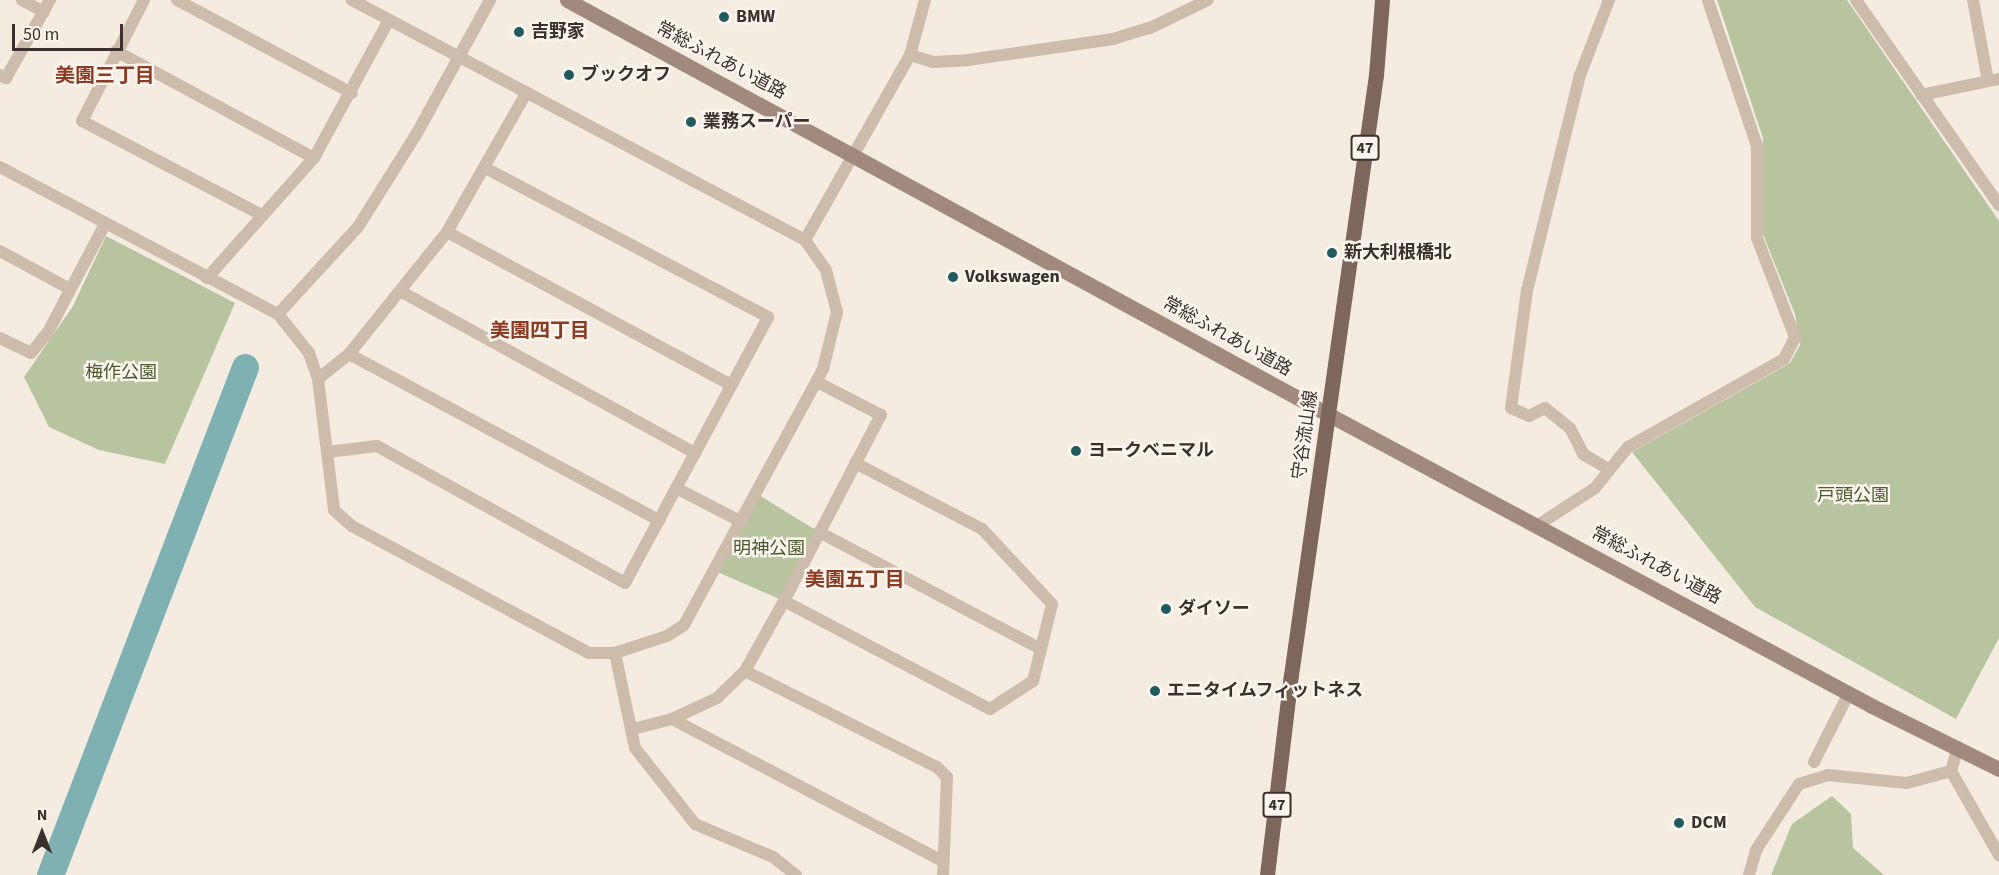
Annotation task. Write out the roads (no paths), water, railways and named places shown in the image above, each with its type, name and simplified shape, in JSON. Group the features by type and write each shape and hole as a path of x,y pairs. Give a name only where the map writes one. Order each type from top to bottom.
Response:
{"main road":[{"name":"守谷流山線","path":"1267,875 1291,675 1330,415 1376,75 1382,0"}],"street":[{"path":"22,0 44,12"},
{"path":"0,75 6,78 51,0"},
{"path":"144,0 81,121 262,214"},
{"path":"177,0 352,93"},
{"path":"0,167 278,314 309,353 318,379 334,510 352,526 589,653 615,653 644,645 684,625 817,381 830,347 837,312 826,270 805,240 352,0"},
{"path":"278,314 358,226 490,0"},
{"name":"常総ふれあい道路","path":"567,0 855,154 1330,415 1849,693 1999,769"},
{"path":"805,240 910,55 925,0"},
{"path":"910,55 933,62 968,60 1113,39 1150,28 1208,0"},
{"path":"1609,0 1580,75 1527,290 1511,408 1529,416 1545,408 1570,428 1583,454 1610,470"},
{"path":"1538,525 1595,488 1628,447 1784,359 1795,337 1757,238 1757,147 1708,0"},
{"path":"1856,0 1921,95 1993,186 1999,204"},
{"path":"1921,95 1993,80 1973,0"},
{"path":"207,278 314,158 352,93 389,20"},
{"path":"116,51 314,158"},
{"path":"318,379 349,354 447,232 527,92"},
{"path":"328,452 377,446 625,584 768,317 484,168"},
{"path":"0,338 31,353 70,290 105,224"},
{"path":"447,232 731,385"},
{"path":"0,251 70,290"},
{"path":"400,291 695,453"},
{"path":"349,354 659,520"},
{"path":"633,729 672,719 717,698 745,671 784,601 881,415 817,381"},
{"path":"784,601 990,709 1033,681 1052,604 982,529 855,463"},
{"path":"676,488 742,522"},
{"path":"819,532 1041,649"},
{"path":"615,653 633,729 635,748 695,824 772,857 796,875"},
{"path":"745,671 937,767 947,777 943,875"},
{"path":"1814,762 1849,693"},
{"path":"672,719 944,862"},
{"path":"1958,747 1951,771 1999,855"},
{"path":"1749,875 1756,850 1799,784 1828,775 1906,783 1951,771"}],"waterway":[{"path":"50,875 245,367"}],"place":[{"name":"BMW","path":"724,17"},
{"name":"吉野家","path":"519,32"},
{"name":"ブックオフ","path":"569,75"},
{"name":"業務スーパー","path":"691,122"},
{"name":"新大利根橋北","path":"1332,253"},
{"name":"Volkswagen","path":"953,277"},
{"name":"ヨークベニマル","path":"1076,451"},
{"name":"ダイソー","path":"1166,609"},
{"name":"エニタイムフィットネス","path":"1155,691"},
{"name":"DCM","path":"1679,823"}],"district":[{"name":"美園三丁目","path":"105,76"},
{"name":"美園四丁目","path":"540,331"},
{"name":"美園五丁目","path":"855,580"}],"park label":[{"name":"梅作公園","path":"121,373"},
{"name":"戸頭公園","path":"1853,496"},
{"name":"明神公園","path":"769,549"}]}
